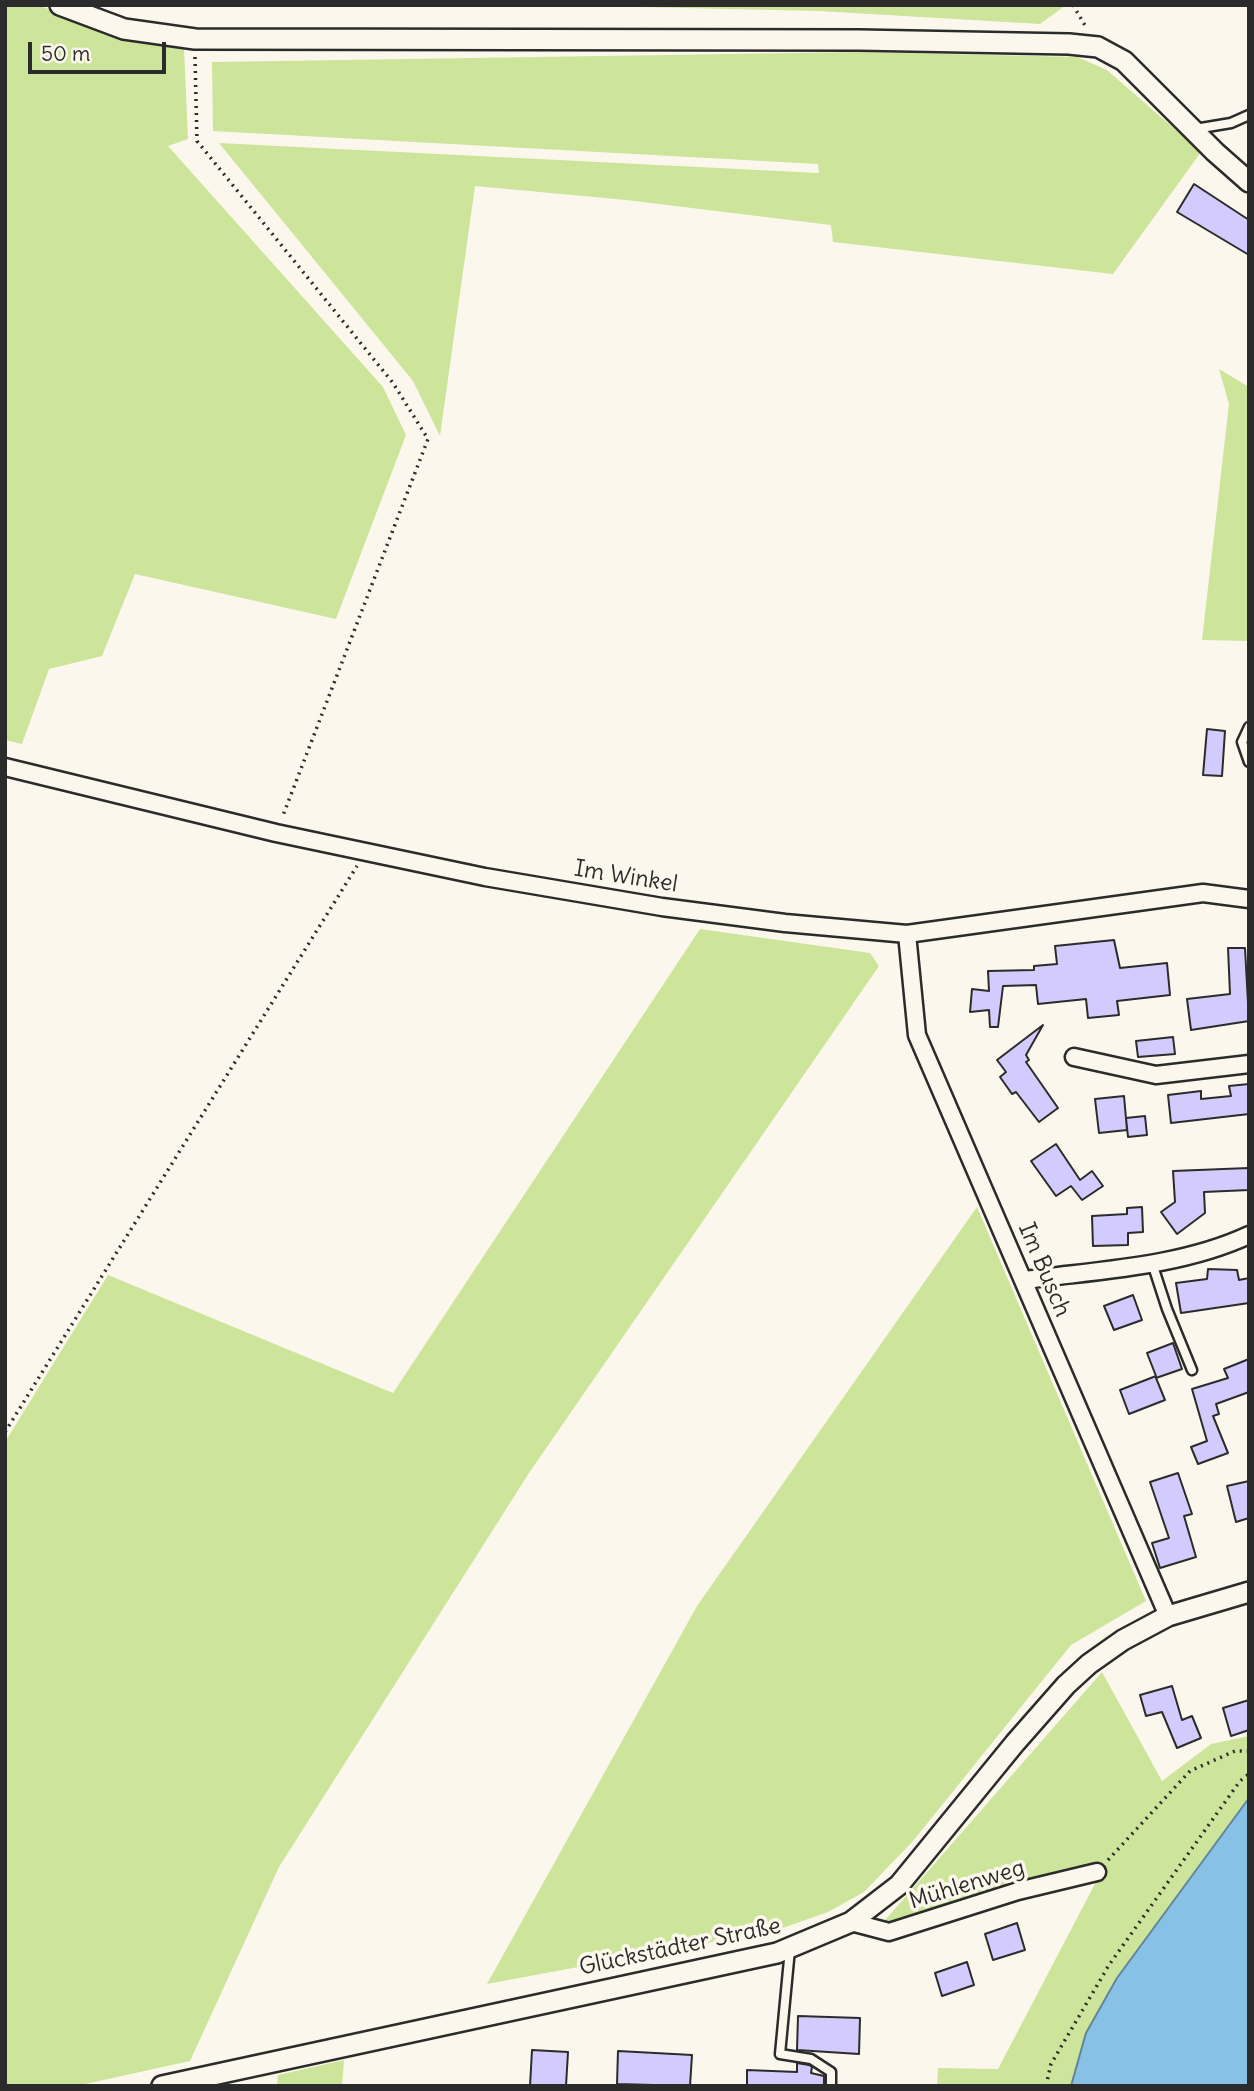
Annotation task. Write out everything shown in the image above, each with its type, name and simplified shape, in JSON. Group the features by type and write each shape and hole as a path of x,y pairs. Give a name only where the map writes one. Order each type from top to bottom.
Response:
{"street":[{"path":"60,5 124,29 195,39 859,40 1069,44 1098,47 1114,54 1249,181"},
{"name":"Im Winkel","path":"5,767 365,853 485,877 662,907 785,923 906,934 1203,893 1249,898"},
{"name":"Im Busch","path":"906,934 917,1035 1168,1616"},
{"path":"1074,1057 1156,1075 1249,1064"},
{"path":"1024,1280 1152,1263 1224,1247 1249,1235"},
{"name":"Glückstädter Straße","path":"162,2086 778,1954 851,1922 899,1885 1015,1743 1088,1664 1123,1640 1168,1616 1249,1592"},
{"name":"Mühlenweg","path":"851,1922 889,1932 1018,1891 1097,1872"}],"lane":[{"path":"1192,130 1231,123 1249,115"},
{"path":"1249,727 1242,742 1249,762"},
{"path":"1152,1263 1167,1310 1192,1370"},
{"path":"790,1949 780,2054 811,2059 831,2071 831,2086"}],"path":[{"path":"195,39 197,141 393,383 428,439 276,833"},
{"path":"5,1432 365,853"},
{"path":"1097,1872 1190,1771 1235,1751 1249,1751"},
{"path":"1046,2086 1051,2064 1110,1965 1240,1781 1249,1774"}],"green space":[{"path":"5,5 38,5 119,36 184,49 188,139 168,146 383,387 406,435 336,619 135,574 102,656 49,669 22,744 5,740"},
{"path":"549,5 1066,5 1040,24 819,11"},
{"path":"861,52 1077,57 1107,70 1201,152 1113,274 833,242 831,225 626,200 475,186 440,436 413,381 219,143 819,173 818,164 213,131 212,62"},
{"path":"1219,369 1249,387 1249,641 1202,640 1229,404"},
{"path":"700,929 870,953 879,966 529,1473 279,1867 190,2061 76,2086 5,2086 5,1442 108,1275 393,1393"},
{"path":"977,1207 1146,1601 1071,1645 913,1841 864,1892 828,1912 777,1930 487,1984 697,1606"},
{"path":"1102,1672 1162,1781 1211,1744 1249,1736 1249,1798 1117,1978 1086,2033 1071,2086 937,2086 938,2068 998,2069 1097,1880 880,1926"},
{"path":"344,2060 342,2086 277,2086 278,2075"}],"water":[{"path":"1249,1798 1249,2086 1071,2086 1086,2033 1117,1978"}],"building":[{"path":"1194,184 1249,220 1249,255 1177,212"},
{"path":"1207,729 1225,731 1222,776 1203,775"},
{"path":"1114,940 1120,968 1167,963 1170,995 1117,1001 1119,1015 1088,1018 1086,999 1038,1004 1036,985 1003,986 998,1027 990,1027 989,1010 970,1012 972,989 989,991 988,971 1034,970 1034,966 1057,964 1055,946"},
{"path":"1228,948 1245,948 1249,1021 1191,1030 1187,999 1230,994"},
{"path":"1043,1025 1026,1055 1029,1060 1026,1062 1058,1108 1039,1122 1016,1092 1012,1094 1000,1077 1006,1072 997,1060"},
{"path":"1173,1037 1175,1054 1138,1057 1136,1041"},
{"path":"1249,1084 1249,1114 1171,1123 1168,1095 1201,1091 1201,1099 1231,1096 1229,1086"},
{"path":"1124,1096 1127,1130 1099,1133 1095,1099"},
{"path":"1145,1116 1147,1135 1128,1137 1126,1118"},
{"path":"1056,1144 1080,1180 1092,1171 1103,1186 1082,1200 1071,1186 1056,1196 1031,1161"},
{"path":"1249,1168 1249,1190 1204,1192 1205,1213 1177,1234 1161,1212 1175,1202 1173,1171"},
{"path":"1142,1207 1143,1232 1128,1233 1128,1245 1093,1246 1092,1216 1127,1214 1127,1208"},
{"path":"1208,1269 1237,1270 1239,1280 1249,1278 1249,1303 1181,1313 1176,1283 1207,1279"},
{"path":"1133,1295 1142,1320 1114,1330 1104,1306"},
{"path":"1173,1343 1182,1369 1156,1378 1165,1400 1129,1414 1120,1390 1156,1376 1147,1353"},
{"path":"1249,1359 1249,1392 1216,1404 1219,1414 1213,1416 1228,1453 1198,1464 1191,1447 1207,1441 1192,1389 1228,1378 1224,1369"},
{"path":"1178,1473 1192,1514 1184,1516 1196,1557 1160,1568 1152,1543 1169,1538 1150,1482"},
{"path":"1249,1481 1249,1518 1236,1522 1227,1486"},
{"path":"1172,1686 1182,1720 1192,1716 1201,1738 1177,1748 1162,1712 1146,1716 1140,1695"},
{"path":"1249,1700 1249,1730 1231,1736 1223,1708"},
{"path":"1017,1923 1025,1950 993,1960 985,1934"},
{"path":"967,1962 974,1985 942,1996 935,1973"},
{"path":"798,2016 860,2018 859,2054 797,2050"},
{"path":"532,2050 568,2052 566,2086 530,2086"},
{"path":"618,2051 692,2055 690,2086 617,2084"},
{"path":"797,2063 809,2065 812,2067 811,2073 824,2076 824,2086 747,2086 747,2070 797,2072"}]}
